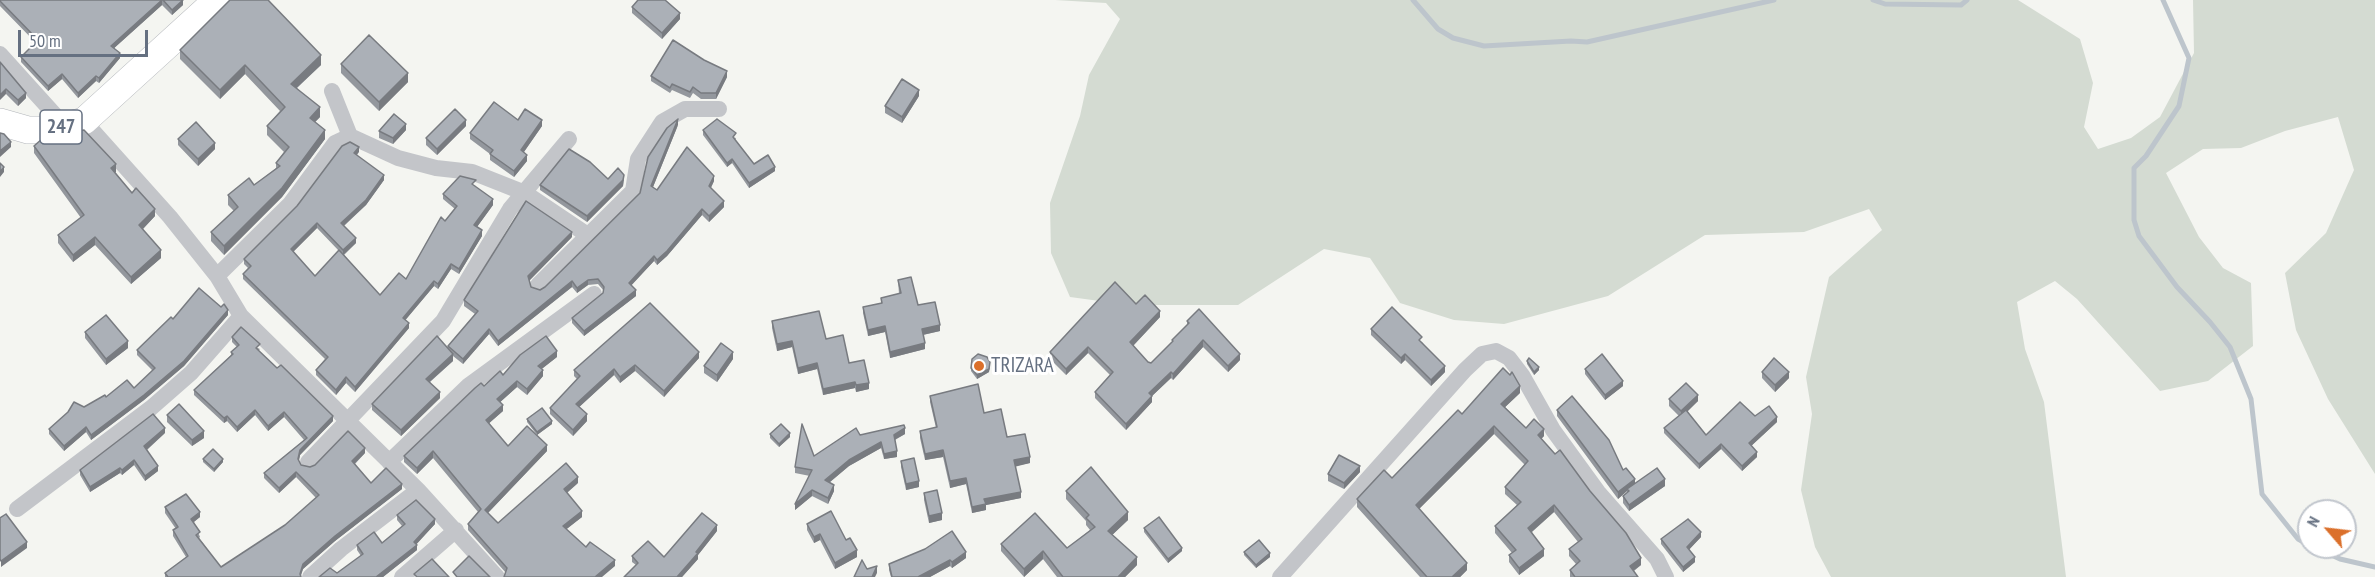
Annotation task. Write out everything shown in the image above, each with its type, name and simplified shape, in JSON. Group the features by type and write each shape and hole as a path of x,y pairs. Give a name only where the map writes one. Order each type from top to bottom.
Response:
{"main road":[{"name":"247","path":"0,122 28,130 51,130 75,123 218,0"}],"street":[{"path":"0,54 75,123 170,217 217,276 241,316 418,490 497,577"},
{"path":"332,91 350,136 398,158 436,168 472,172 525,193 589,236"},
{"path":"538,285 633,191 638,159 662,122 685,109 719,109"},
{"path":"217,276 290,204 335,143 350,136"},
{"path":"308,462 443,321 510,209 570,139"},
{"path":"389,462 468,386 594,294"},
{"path":"17,509 151,408 191,373 241,316"},
{"path":"1290,574 1465,370 1482,354 1496,351 1509,357 1522,375 1553,430 1598,492 1657,559 1666,577"},
{"path":"310,577 341,549 418,490"},
{"path":"402,577 456,531"}],"shaded area":[{"path":"1055,0 2018,0 2080,39 2093,83 2084,127 2098,149 2131,138 2160,117 2194,53 2193,0 2375,0 2375,474 2328,399 2296,330 2285,273 2326,233 2354,170 2338,117 2285,131 2241,148 2203,149 2166,173 2199,237 2223,268 2251,283 2253,346 2208,381 2160,391 2077,299 2055,281 2017,302 2025,349 2044,402 2066,577 1831,577 1815,547 1801,490 1812,414 1806,377 1829,277 1882,230 1869,209 1804,232 1705,235 1608,296 1504,324 1454,320 1400,303 1370,258 1324,249 1238,305 1129,305 1070,297 1051,253 1050,203 1080,116 1089,75 1120,19 1106,3"}],"building":[{"path":"0,0 162,0 111,46 120,53 99,78 96,76 78,93 62,74 48,86 21,57 38,40"},
{"path":"163,0 183,0 172,10"},
{"path":"230,0 268,0 321,55 291,84 320,107 310,118 325,130 282,188 224,246 211,232 238,207 228,195 249,178 254,185 280,166 276,163 289,147 267,126 285,107 245,65 220,90 180,50"},
{"path":"638,0 665,0 680,13 662,33 632,7"},
{"path":"369,35 408,73 379,102 341,64"},
{"path":"673,40 704,60 727,71 716,93 701,93 693,87 690,92 672,84 670,88 651,76"},
{"path":"0,62 26,93 18,100 6,89 0,95"},
{"path":"902,79 919,90 902,117 885,106"},
{"path":"494,102 518,120 525,109 542,120 521,150 527,155 514,171 490,154 493,150 470,133"},
{"path":"455,109 466,120 437,149 426,138"},
{"path":"394,114 406,124 393,138 379,131"},
{"path":"678,119 651,186 657,190 687,147 714,176 709,186 724,201 709,216 702,209 667,251 657,260 654,256 629,283 636,290 584,331 572,318 603,293 604,287 598,279 588,280 577,288 572,281 498,341 489,329 463,359 448,346 478,311 464,300 526,201 572,232 528,276 531,287 540,290 640,193 648,157 667,128"},
{"path":"717,119 736,133 733,137 754,164 768,155 775,167 749,183 732,159 727,163 703,130"},
{"path":"196,122 215,143 198,159 178,139"},
{"path":"84,130 116,164 111,168 132,193 136,188 155,209 139,225 161,250 131,277 95,237 73,255 58,235 84,215 34,146 43,138"},
{"path":"0,133 11,142 0,151"},
{"path":"350,142 359,147 354,153 384,175 366,200 341,223 356,238 343,250 317,223 291,249 315,276 339,250 380,295 399,273 406,279 441,217 445,221 457,206 443,194 460,176 476,180 472,184 493,199 474,225 482,230 459,269 451,264 438,284 434,281 403,318 409,323 355,387 346,377 336,390 316,370 328,357 243,274 251,266 244,259 297,206 342,146"},
{"path":"569,149 590,162 608,179 618,168 624,175 623,180 587,216 540,185"},
{"path":"911,277 918,305 935,302 940,325 922,329 925,343 890,352 885,326 868,330 863,307 882,303 881,298 901,293 898,280"},
{"path":"1115,282 1136,304 1145,295 1160,311 1130,342 1148,362 1151,363 1173,341 1199,309 1240,354 1228,366 1203,340 1173,374 1171,372 1149,393 1152,396 1126,424 1095,392 1113,372 1088,347 1066,369 1050,352"},
{"path":"199,288 221,307 224,304 228,310 184,361 144,395 91,435 86,427 64,446 49,429 68,412 74,402 84,407 105,395 106,397 127,380 134,388 155,368 137,350 171,317 173,319"},
{"path":"650,303 699,352 664,391 635,365 620,377 614,369 576,404 587,414 573,430 550,408 580,376 574,370"},
{"path":"1392,307 1422,337 1419,340 1445,366 1431,380 1405,354 1401,358 1371,329"},
{"path":"819,311 826,339 843,335 849,363 864,360 869,383 856,385 855,382 823,389 817,363 798,368 792,341 777,344 772,321"},
{"path":"106,315 128,341 106,359 85,332"},
{"path":"241,327 260,344 256,348 277,368 281,365 333,416 300,450 298,459 301,465 310,467 315,465 348,431 365,448 352,461 371,483 386,468 402,484 303,564 301,577 168,577 165,573 188,556 173,530 178,527 165,507 186,494 200,512 191,519 200,532 196,535 221,567 285,525 319,495 296,472 279,488 264,473 307,438 284,412 268,426 255,410 237,427 227,416 224,418 194,390 233,354 231,352 239,345 232,337"},
{"path":"437,336 453,354 426,379 440,392 401,430 372,404"},
{"path":"546,336 557,351 538,366 543,370 527,389 517,381 497,399 503,405 486,420 508,446 527,426 547,445 485,510 498,523 566,463 578,477 564,489 582,511 563,526 586,547 590,542 615,560 595,577 504,577 507,568 468,524 481,509 433,451 417,468 404,456 475,388 481,383 484,386 500,371 503,375 520,355"},
{"path":"721,343 733,352 717,375 704,366"},
{"name":"TRIZARA","path":"978,354 987,357 990,362 989,369 977,375 971,368 972,359"},
{"path":"1602,354 1623,381 1605,395 1585,369"},
{"path":"1529,358 1539,367 1534,372 1527,361"},
{"path":"1774,358 1789,372 1775,385 1762,372"},
{"path":"1503,368 1510,375 1512,372 1520,386 1501,404 1526,428 1534,419 1544,429 1538,435 1555,454 1560,450 1590,491 1626,533 1641,558 1630,566 1638,577 1575,577 1570,570 1580,561 1569,549 1582,539 1554,505 1528,528 1544,549 1519,568 1509,555 1516,550 1495,526 1521,502 1505,487 1528,461 1494,426 1416,505 1467,563 1452,577 1427,577 1357,499 1384,470 1392,478 1458,410 1462,414"},
{"path":"1686,383 1698,395 1681,411 1669,399"},
{"path":"978,384 984,413 1001,409 1007,437 1025,434 1030,457 1014,460 1021,492 984,499 986,504 972,507 966,478 950,481 943,450 925,454 920,431 937,427 930,396"},
{"path":"1572,396 1609,440 1623,470 1626,468 1635,479 1618,492 1557,410"},
{"path":"1740,402 1755,416 1769,406 1777,417 1749,443 1757,452 1742,466 1721,444 1699,464 1664,428 1686,410 1706,435"},
{"path":"179,404 204,431 192,440 167,415"},
{"path":"542,408 552,421 537,432 527,419"},
{"path":"153,414 165,428 144,446 158,466 145,476 134,460 122,470 120,468 90,487 80,470"},
{"path":"781,424 790,433 779,444 770,434"},
{"path":"802,424 814,456 856,428 860,435 904,425 905,428 894,435 897,451 884,454 881,442 849,460 825,480 834,485 828,498 812,490 795,504 812,470 795,467"},
{"path":"213,449 223,459 214,469 203,459"},
{"path":"1339,455 1360,466 1344,483 1328,474"},
{"path":"914,458 919,481 906,484 901,461"},
{"path":"1091,467 1128,512 1108,531 1137,557 1118,577 1063,577 1043,551 1024,569 1001,544 1035,513 1067,548 1095,527 1086,518 1089,515 1066,491"},
{"path":"1657,468 1665,479 1629,505 1623,496 1629,491 1627,489"},
{"path":"937,490 942,513 929,516 924,493"},
{"path":"416,500 435,519 414,542 417,545 376,577 319,577 330,568 337,573 363,554 357,545 374,532 382,543 405,524 397,515"},
{"path":"831,511 846,540 850,538 857,550 835,563 820,534 814,537 807,524"},
{"path":"702,513 717,525 696,552 698,553 677,577 624,577 638,563 632,556 648,541 664,557"},
{"path":"6,514 27,542 1,561 0,518"},
{"path":"1159,517 1182,548 1168,559 1144,528"},
{"path":"1688,519 1701,532 1687,547 1695,557 1683,567 1661,539"},
{"path":"952,531 966,552 952,562 950,560 918,577 892,577 889,564 925,549"},
{"path":"1259,540 1270,553 1256,565 1244,552"},
{"path":"469,556 490,577 457,577 453,572"},
{"path":"432,559 449,577 417,577 414,574"},
{"path":"862,560 867,569 877,566 872,577 854,577"}],"waterway":[{"path":"1413,0 1438,29 1453,38 1484,46 1587,42 1774,0"},
{"path":"1873,0 1885,4 1961,5 1967,0"},
{"path":"2163,0 2189,58 2179,106 2146,156 2134,168 2134,220 2139,236 2177,287 2230,347 2251,399 2262,494 2297,538"},
{"path":"2340,559 2375,567"}],"place":[{"name":"TRIZARA","path":"979,366"}]}
